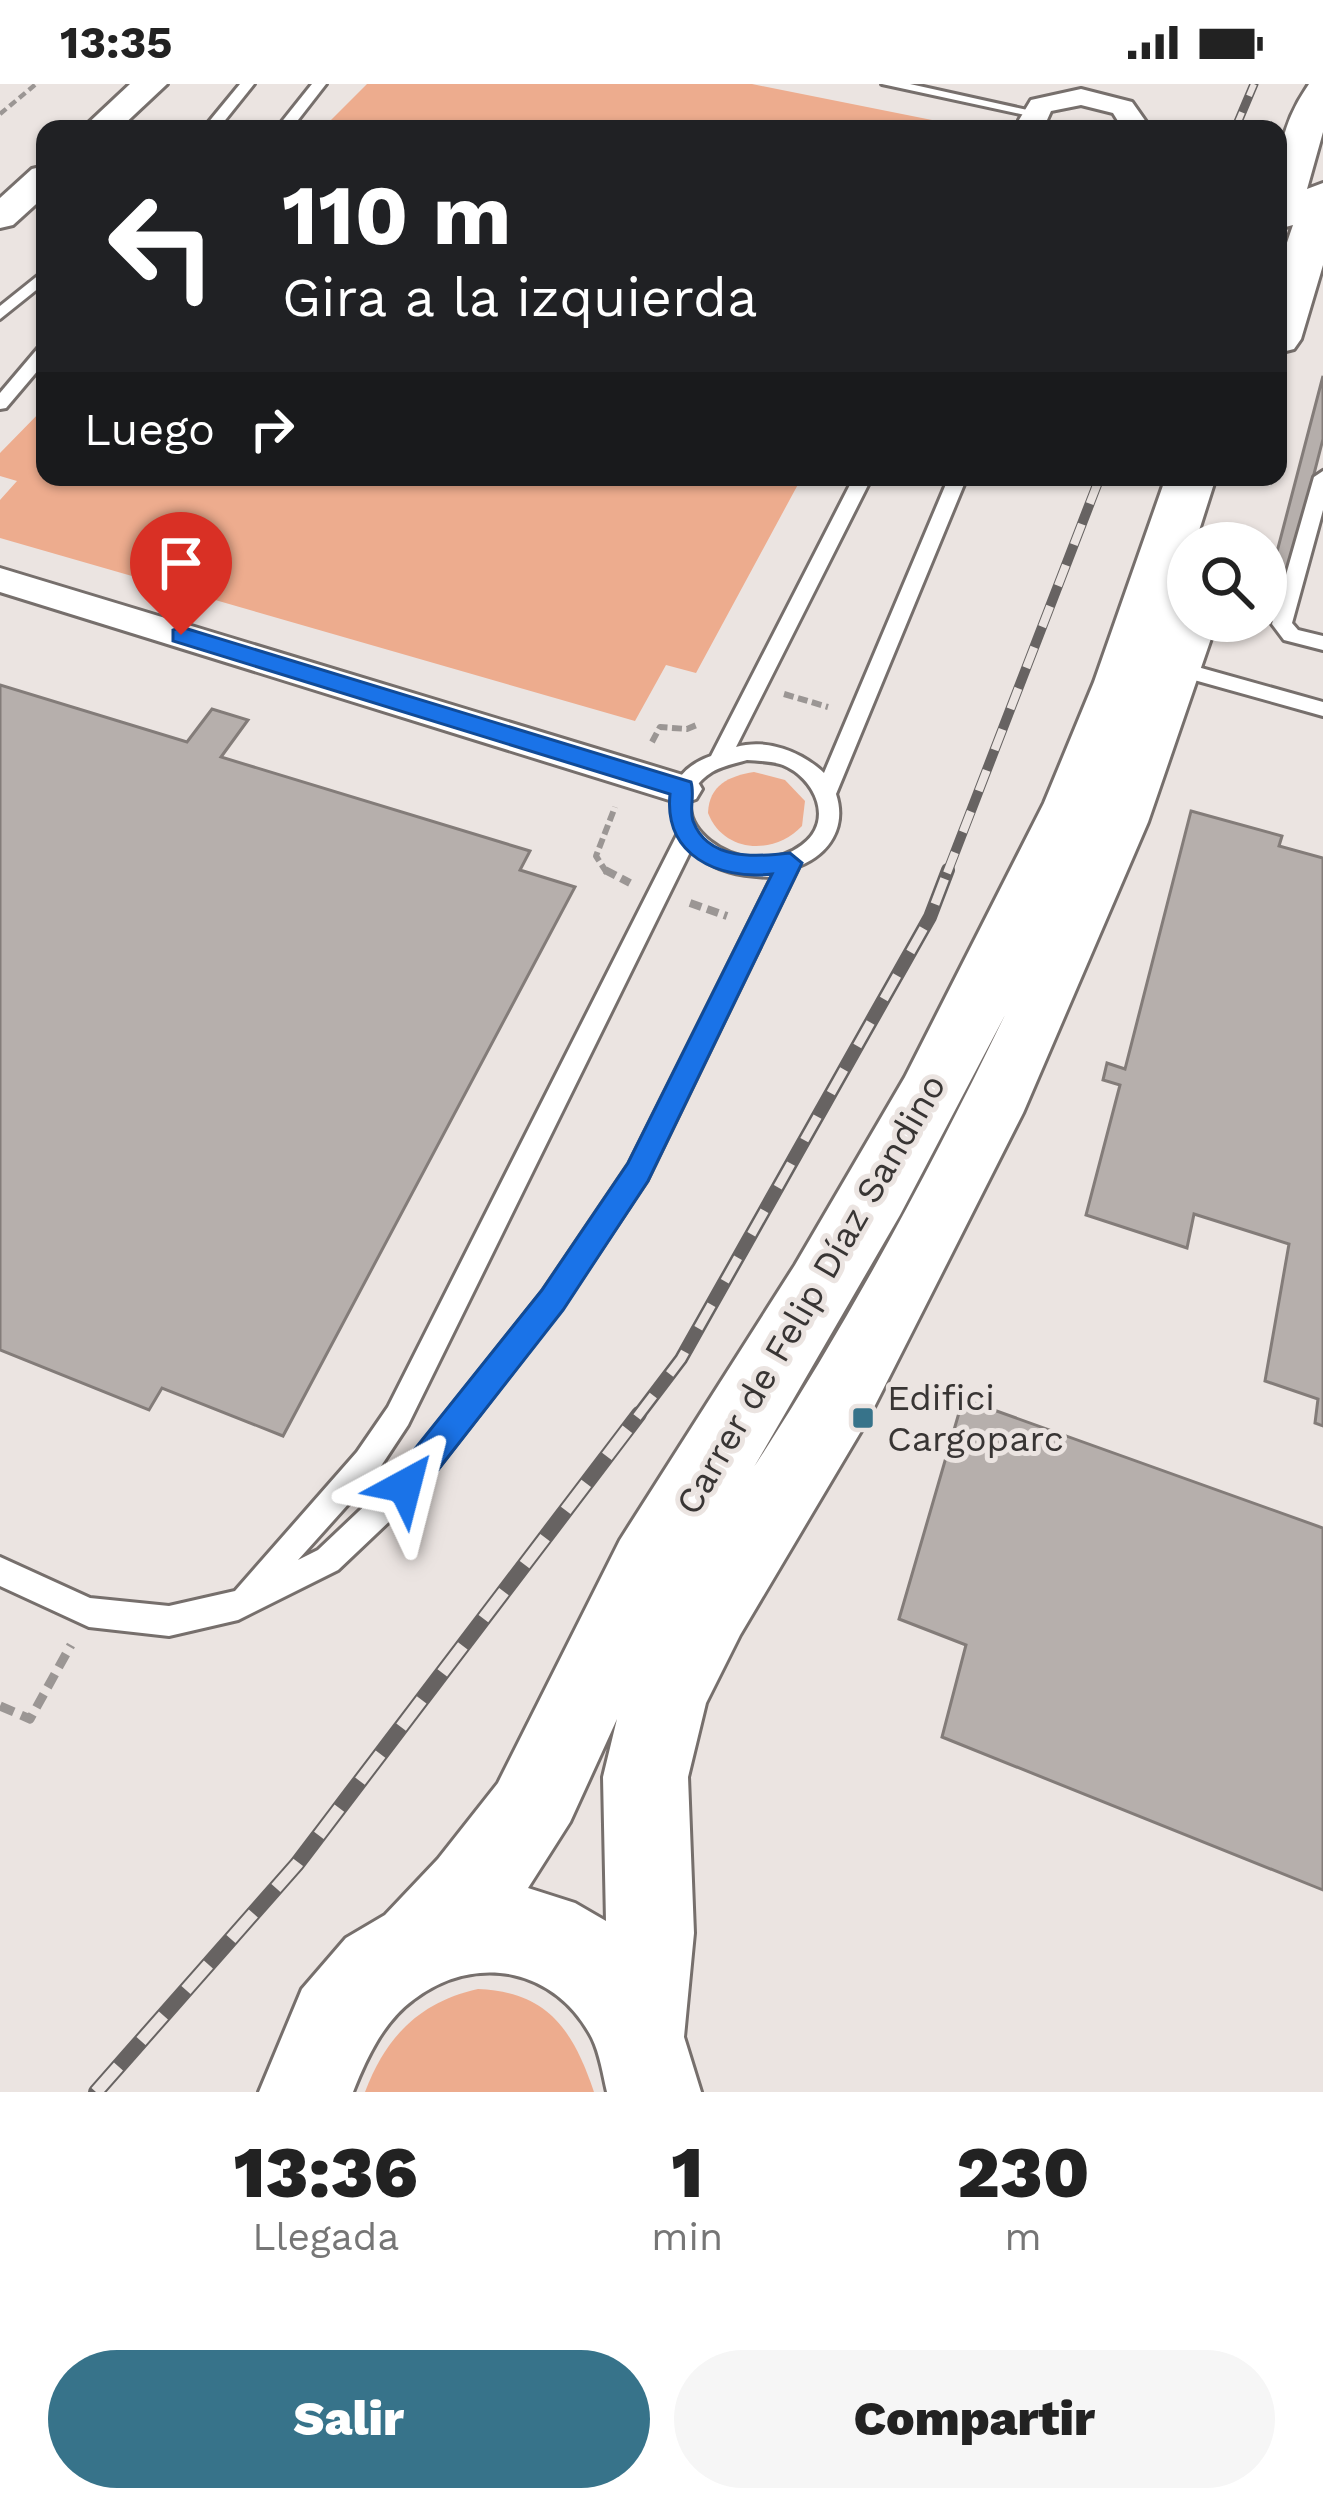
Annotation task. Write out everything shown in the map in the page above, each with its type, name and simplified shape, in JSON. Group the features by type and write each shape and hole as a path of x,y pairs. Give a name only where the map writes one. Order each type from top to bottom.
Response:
{"main road":[{"path":"1287,186 1308,115 1323,92"},
{"path":"1287,310 1323,196"},
{"name":"Carrer de Felip Díaz Sandino","path":"655,2070 645,1780 664,1703 709,1617 840,1398 1006,1086 1117,836 1165,648 1190,486"},
{"path":"1221,522 1232,486"},
{"name":"Carrer de Felip Díaz Sandino","path":"264,2092 321,2055 384,1964 418,1942 476,1886 539,1794 648,1568 871,1203 1072,805 1165,648"},
{"path":"418,1942 454,1928 482,1924 538,1932 572,1949 600,1973 655,2070"}],"street":[{"path":"109,120 150,84"},
{"path":"1087,84 1134,120"},
{"path":"1046,106 1110,102"},
{"path":"0,217 36,185"},
{"path":"0,580 682,789"}],"lane":[{"path":"218,120 248,84"},
{"path":"290,120 320,84"},
{"path":"889,84 1046,106"},
{"path":"0,314 36,283"},
{"path":"0,404 36,362"},
{"path":"1323,477 1282,624 1291,635 1323,643"},
{"path":"721,757 858,486"},
{"path":"827,792 954,486"},
{"path":"1165,648 1323,709"},
{"path":"746,752 795,761 814,774 832,808 822,840 790,863 755,868 720,862 686,836 678,804 682,789 691,775 721,757 746,752"},
{"path":"238,1605 367,1462 398,1416 686,836"},
{"path":"0,1571 89,1612 169,1621 238,1605 328,1561 390,1502 552,1300 638,1172 790,863"}],"path":[{"path":"0,114 36,84"},
{"path":"0,1706 31,1719 89,1612"}],"shaded area":[{"path":"367,84 752,84 932,120 331,120"},
{"path":"36,416 36,486 797,486 696,673 666,665 635,721 0,538 0,500 17,481 0,476 0,453"},
{"path":"754,772 785,780 805,801 802,826 778,842 751,846 726,836 708,813 716,789 736,776"},
{"path":"478,1989 523,1998 554,2018 577,2050 594,2092 365,2092 383,2054 408,2024 439,2003"}],"building":[{"path":"1323,376 1323,439 1287,578 1285,522"},
{"path":"0,685 187,742 212,709 248,720 221,757 530,851 520,870 575,887 283,1436 162,1388 149,1410 0,1350"},
{"path":"1191,811 1282,836 1279,846 1323,858 1323,1426 1315,1423 1318,1399 1265,1381 1289,1244 1194,1214 1187,1248 1086,1215 1120,1085 1103,1080 1107,1063 1125,1069"},
{"path":"963,1399 1323,1528 1323,1890 942,1737 966,1645 899,1619"}],"railway":[{"path":"1239,120 1254,84"},
{"path":"947,873 1097,486"},
{"path":"637,1417 681,1359 930,917 948,870"},
{"path":"96,2092 297,1864 639,1414"}],"place":[{"name":"Edifici Cargoparc","path":"863,1418"}],"route":[{"path":"181,635 682,789 679,820 700,850 743,868 790,863 638,1172 552,1300 405,1486"}]}
